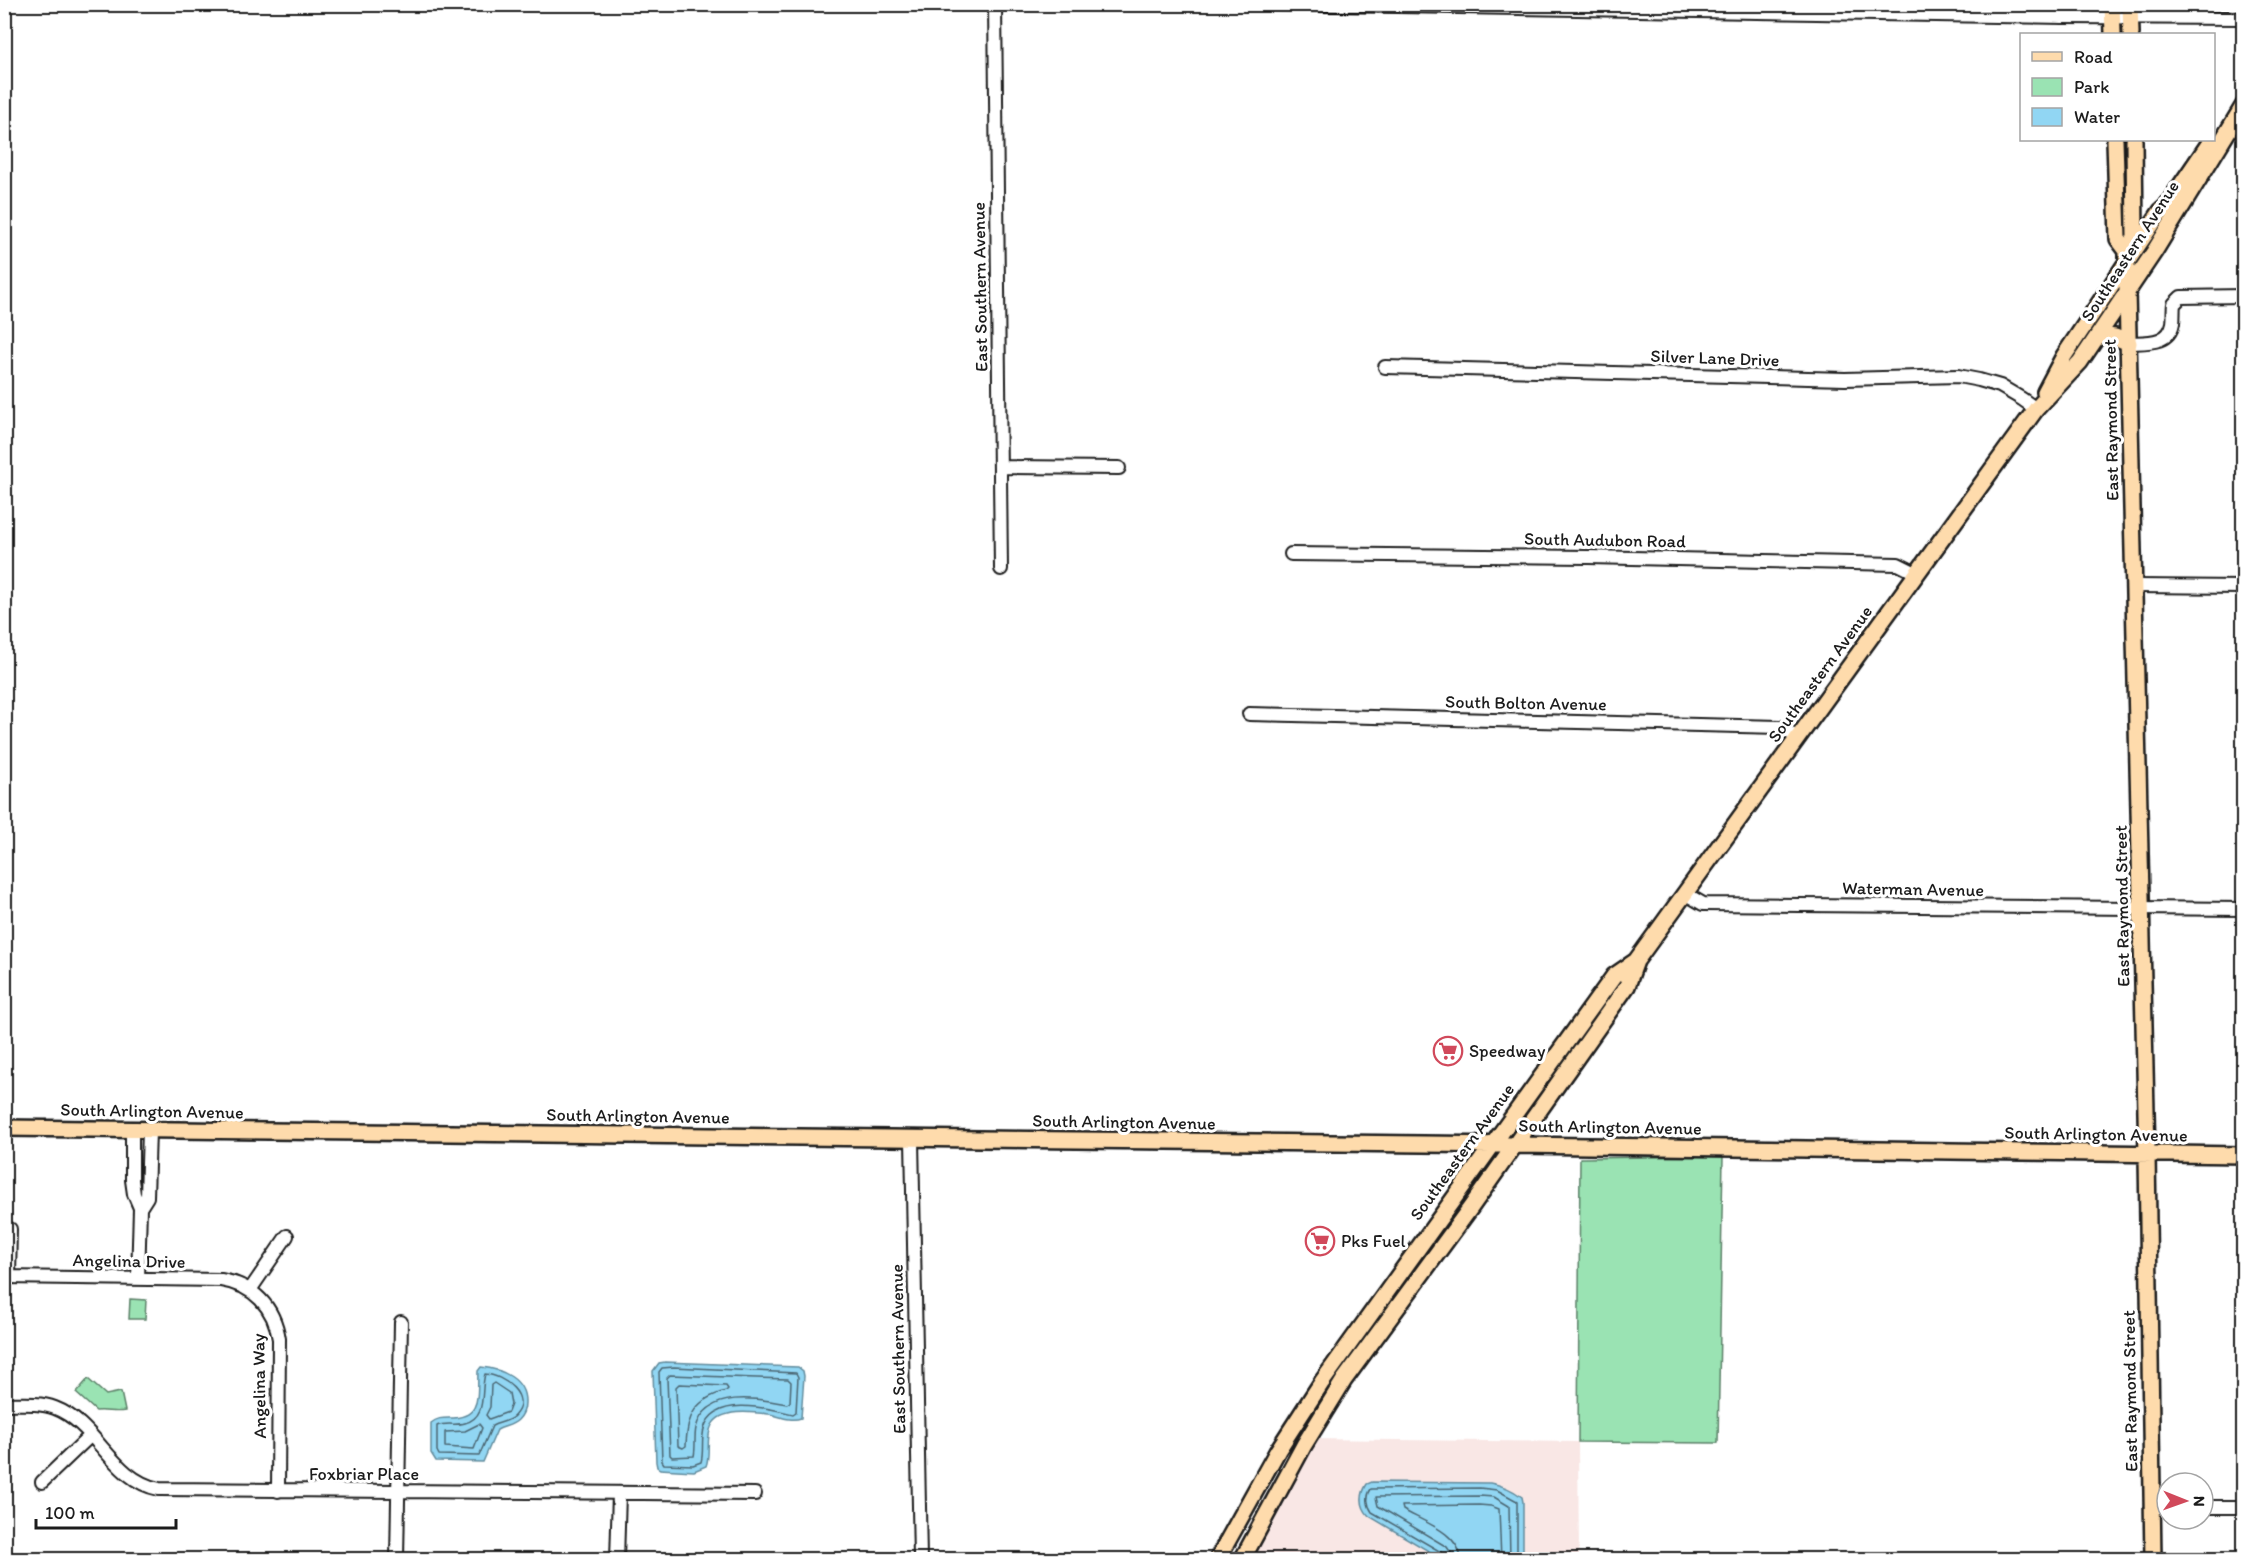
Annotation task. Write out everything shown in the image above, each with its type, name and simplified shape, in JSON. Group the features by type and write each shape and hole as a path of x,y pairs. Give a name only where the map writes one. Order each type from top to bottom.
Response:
{"main road":[{"path":"2113,11 2113,33"},
{"path":"2130,11 2131,33"},
{"name":"Southeastern Avenue","path":"2215,136 2244,95"},
{"name":"Southeastern Avenue","path":"1242,1560 1304,1445 1344,1380 1473,1204 1627,986 1636,961 1916,573 2036,409 2080,362 2174,221 2244,105"},
{"name":"East Raymond Street","path":"2115,141 2118,239 2127,257"},
{"name":"East Raymond Street","path":"2134,141 2135,237 2127,257 2127,292 2147,1155 2153,1560"},
{"name":"Southeastern Avenue","path":"2036,409 2064,356 2127,257 2212,141"},
{"path":"2135,201 2145,207 2161,211"},
{"path":"2099,335 2115,337 2129,344"},
{"name":"Southeastern Avenue","path":"1217,1560 1278,1450 1322,1382 1614,976 1636,961"},
{"name":"South Arlington Avenue","path":"4,1128 2244,1155"}],"street":[{"name":"East Southern Avenue","path":"995,4 1001,569"},
{"path":"1278,4 2130,11 2244,18"},
{"path":"2129,344 2160,342 2173,325 2174,304 2181,297 2244,296"},
{"name":"Silver Lane Drive","path":"1385,367 1845,379 1949,375 2000,386 2036,409"},
{"path":"1000,467 1119,468"},
{"name":"South Audubon Road","path":"1291,554 1588,557 1898,564 1916,573"},
{"path":"2134,586 2244,587"},
{"name":"South Bolton Avenue","path":"1249,714 1780,727 1798,738"},
{"name":"Waterman Avenue","path":"1686,894 1703,904 2141,909"},
{"path":"2141,909 2244,909"},
{"path":"132,1130 132,1180 134,1194 140,1208 138,1279"},
{"path":"140,1208 147,1197 149,1130"},
{"name":"East Southern Avenue","path":"912,1139 920,1559"},
{"path":"7,1277 10,1229"},
{"path":"250,1290 287,1236"},
{"name":"Angelina Drive","path":"7,1277 221,1280 250,1290"},
{"name":"Angelina Way","path":"250,1290 268,1307 279,1335 278,1491"},
{"path":"397,1560 401,1322"},
{"name":"Foxbriar Place","path":"4,1404 38,1404 52,1407 74,1419 125,1473 155,1488 755,1494"},
{"path":"42,1482 90,1436"},
{"path":"617,1560 619,1493"},
{"path":"2215,1507 2244,1508"}],"shaded area":[{"path":"1308,1439 1578,1442 1579,1559 1252,1560"}],"green space":[{"path":"1723,1156 1718,1443 1578,1442 1580,1158"},
{"path":"130,1299 146,1300 145,1319 129,1319"},
{"path":"88,1379 106,1395 121,1392 125,1411 96,1411 76,1393"}],"water":[{"path":"659,1363 798,1367 803,1371 804,1376 801,1418 789,1419 746,1412 722,1416 716,1420 710,1430 706,1466 694,1471 660,1469 656,1462 653,1371"},
{"path":"481,1367 497,1370 517,1382 524,1395 525,1405 522,1414 516,1422 497,1430 483,1462 436,1461 431,1453 431,1423 435,1420 460,1417 472,1410 477,1397 478,1371"},
{"path":"1372,1482 1490,1483 1511,1490 1522,1497 1523,1502 1523,1559 1442,1559 1369,1516 1364,1508 1362,1496 1367,1484"}],"place":[{"name":"Speedway","path":"1448,1051"},
{"name":"Pks Fuel","path":"1320,1241"}]}
